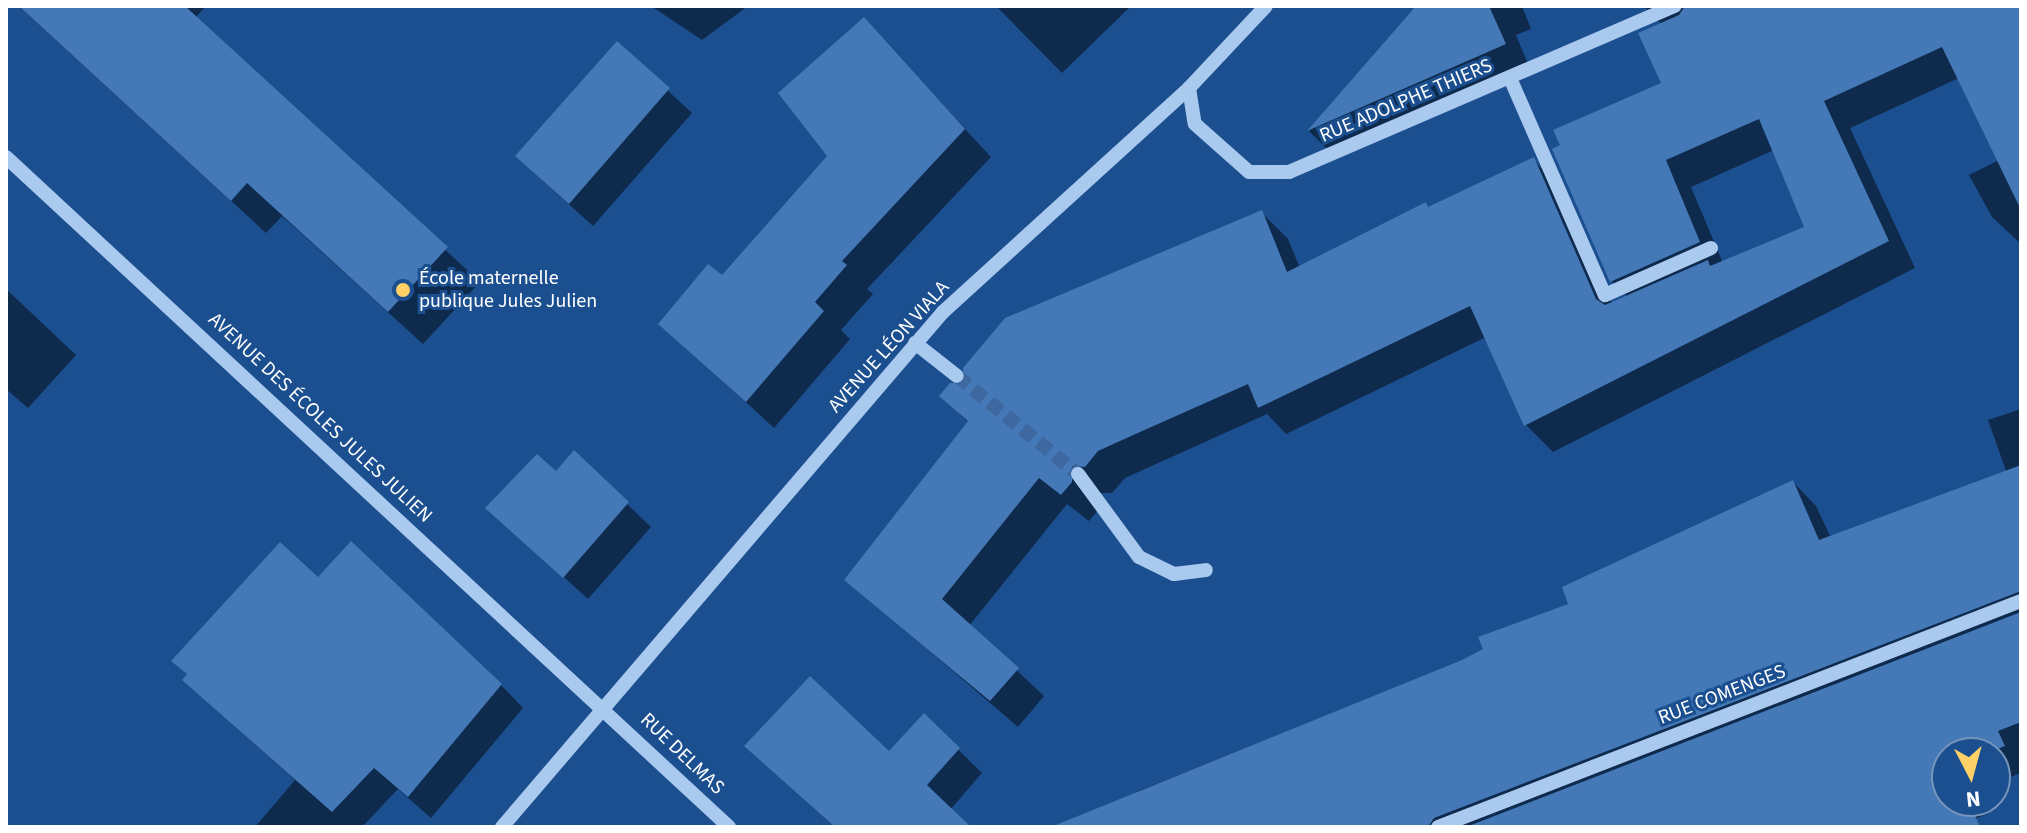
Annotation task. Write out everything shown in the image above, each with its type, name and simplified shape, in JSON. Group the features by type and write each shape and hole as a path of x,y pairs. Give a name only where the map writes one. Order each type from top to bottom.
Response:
{"street":[{"name":"AVENUE LÉON VIALA","path":"502,827 607,710 915,343 1189,88 1266,6"},
{"name":"RUE ADOLPHE THIERS","path":"1189,88 1195,124 1249,172 1289,172 1675,6"},
{"path":"1510,78 1605,295 1711,248"},
{"name":"AVENUE DES ÉCOLES JULES JULIEN","path":"6,157 607,710"},
{"path":"915,343 957,376"},
{"path":"1078,474 1139,557 1174,574 1206,570"},
{"name":"RUE COMENGES","path":"1438,827 2021,601"},
{"name":"RUE DELMAS","path":"607,710 729,827"}],"building":[{"name":"École maternelle publique Jules Julien","path":"19,6 185,6 448,247 388,312 247,183 231,201"},
{"path":"1416,6 1489,6 1506,44 1307,131"},
{"path":"1685,6 2021,6 2021,210 1942,47 1824,101 1889,241 1524,426 1470,306 1258,408 1248,384 1098,451 1085,467 1072,466 1072,482 1061,495 1039,478 942,599 1019,668 990,701 844,580 968,421 939,396 950,383 964,383 963,368 1005,318 1262,210 1287,272 1426,202 1428,207 1534,157 1596,299 1605,305 1708,260 1710,266 1804,227 1759,119 1666,160 1700,242 1610,282 1552,149 1560,145 1553,130 1661,83 1638,33 1679,15"},
{"path":"864,17 965,129 842,261 847,265 815,302 824,311 746,402 658,324 708,264 722,275 827,156 778,93"},
{"path":"617,41 670,88 569,204 515,156"},
{"path":"574,450 629,502 563,578 485,508 537,454 556,471"},
{"path":"2021,465 2021,591 1434,818 1428,827 1051,827 1462,660 1483,649 1478,637 1568,604 1562,587 1793,480 1819,540"},
{"path":"351,541 502,684 408,797 374,768 332,812 182,680 187,674 171,661 280,542 318,577"},
{"path":"2021,612 2021,722 1998,731 2001,737 1931,737 1931,817 1976,817 1980,827 1466,827"},
{"path":"810,676 889,751 924,713 960,748 927,785 971,827 835,827 744,746"}],"tunnel":[{"path":"957,376 1078,474"}],"place":[{"name":"École maternelle publique Jules Julien","path":"403,290"}]}
